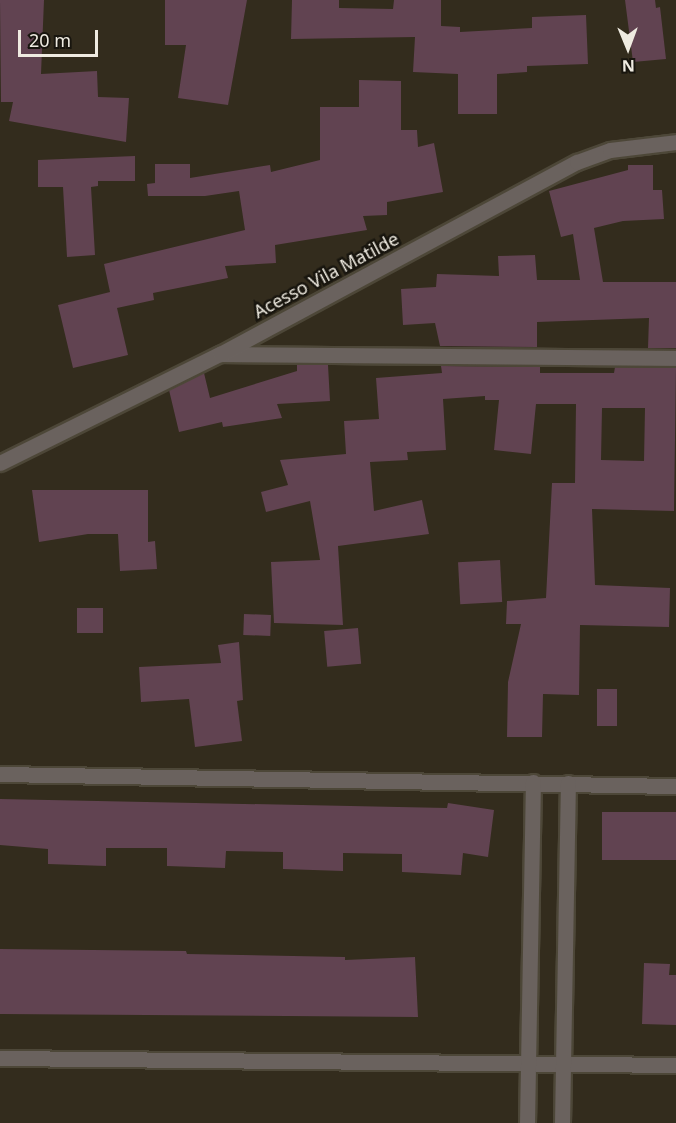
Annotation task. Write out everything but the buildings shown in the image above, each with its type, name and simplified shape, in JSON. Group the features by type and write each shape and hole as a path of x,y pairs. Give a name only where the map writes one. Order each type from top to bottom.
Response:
{"street":[{"name":"Acesso Vila Matilde","path":"0,463 220,354 577,162 610,150 676,142"},
{"path":"220,354 676,358"},
{"path":"0,774 676,786"},
{"path":"527,1123 533,782"},
{"path":"562,1123 568,783"},
{"path":"0,1058 676,1065"}]}
